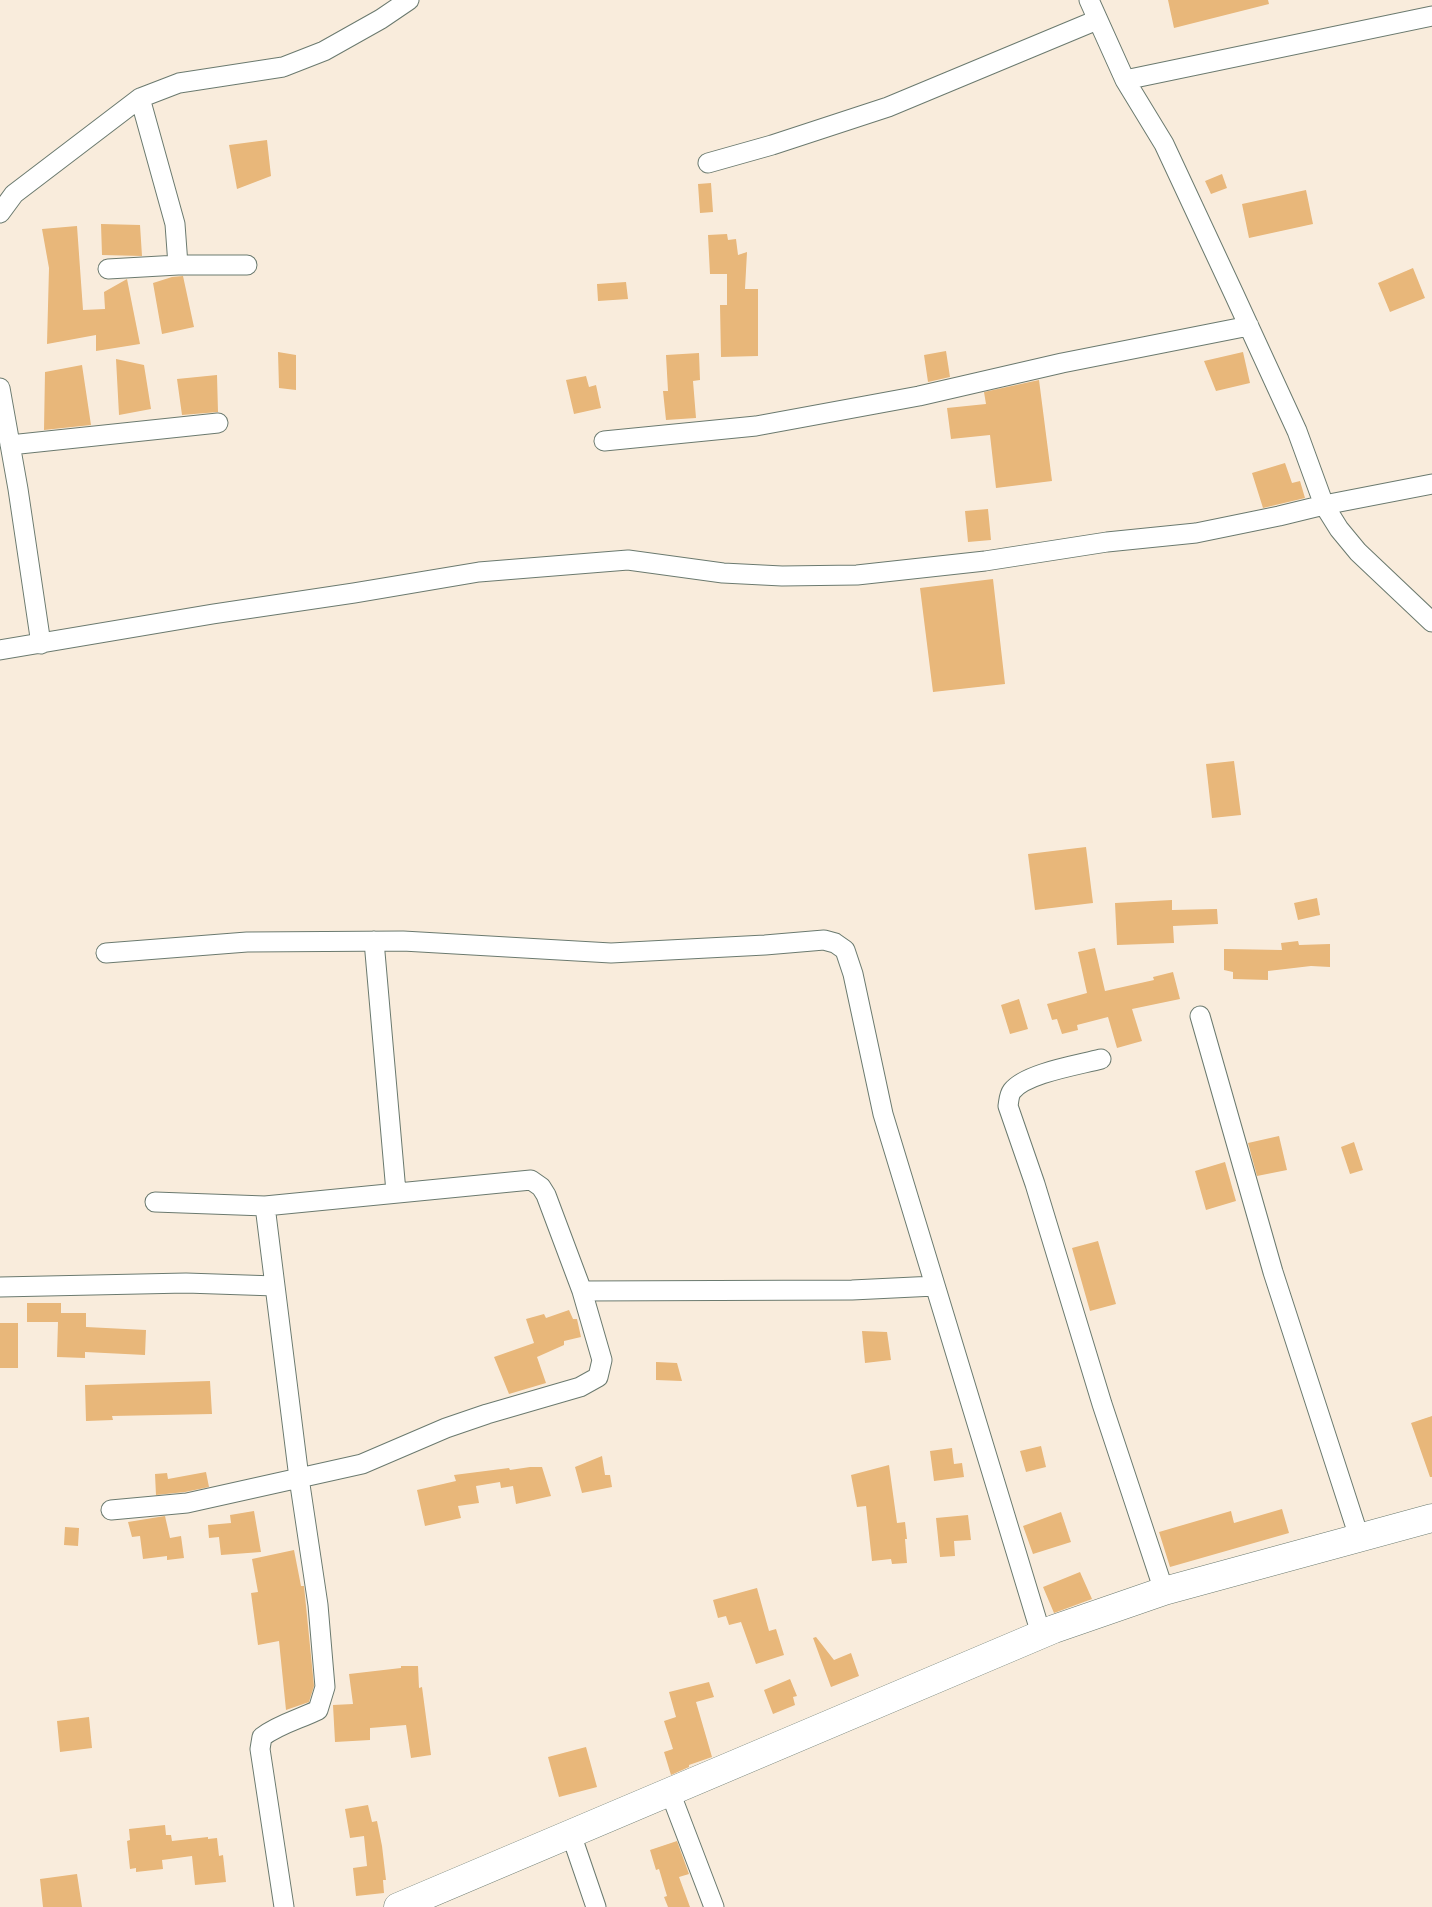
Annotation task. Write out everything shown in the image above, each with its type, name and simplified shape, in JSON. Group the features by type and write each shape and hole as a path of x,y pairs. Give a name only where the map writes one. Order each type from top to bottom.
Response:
{"street":[{"path":"0,213 14,194 140,98 179,83 283,67 324,51 380,20 409,0"},
{"path":"1089,0 1125,80 1164,144 1249,326 1296,431 1324,505 1339,530 1358,552 1432,622"},
{"path":"1125,80 1432,16"},
{"path":"708,163 772,145 888,107 1097,20"},
{"path":"140,98 175,224 178,265"},
{"path":"108,269 178,265 247,265"},
{"path":"604,441 756,426 919,396 1062,363 1249,326"},
{"path":"0,388 40,644"},
{"path":"10,445 218,423"},
{"path":"0,650 479,572 628,560 723,573 782,576 857,575 985,561 1107,542 1196,533 1432,484"},
{"path":"106,953 247,942 374,941 611,953 824,940 835,943 845,950 853,974 883,1114 1041,1634"},
{"path":"374,941 396,1192"},
{"path":"1200,1016 1273,1272 1359,1537"},
{"path":"1101,1060 1038,1076 1020,1083 1010,1093 1008,1106 1038,1194 1102,1404 1164,1590"},
{"path":"111,1510 188,1503 362,1464 446,1428 580,1387 598,1377 602,1360 582,1291 546,1195 541,1187 531,1180 265,1206 155,1202"},
{"path":"265,1206 299,1478 318,1605 325,1687 318,1710 300,1719 274,1728 262,1737 260,1749 284,1907"},
{"path":"0,1287 186,1284 275,1286"},
{"path":"582,1291 852,1290 935,1286"},
{"path":"398,1907 1041,1634 1164,1590 1432,1518"},
{"path":"670,1792 714,1907"},
{"path":"571,1834 596,1907"}],"building":[{"path":"1168,0 1268,0 1269,4 1174,28"},
{"path":"267,140 271,176 237,189 229,145"},
{"path":"1222,174 1227,188 1211,194 1205,181"},
{"path":"711,183 713,212 700,213 698,184"},
{"path":"1306,190 1313,224 1249,238 1242,204"},
{"path":"101,224 140,225 142,256 102,255"},
{"path":"77,226 83,310 105,309 104,292 127,279 140,344 96,351 96,335 47,344 49,268 42,229"},
{"path":"727,234 728,240 736,239 738,255 747,252 745,289 758,289 758,356 721,357 720,305 727,305 727,274 710,274 708,235"},
{"path":"1413,268 1425,298 1390,312 1378,283"},
{"path":"183,276 194,327 162,334 153,283 172,277"},
{"path":"626,282 628,299 598,301 597,284"},
{"path":"946,351 950,377 928,382 924,355"},
{"path":"278,352 296,355 296,390 279,388"},
{"path":"1243,352 1250,383 1216,391 1204,361"},
{"path":"699,353 700,380 693,381 696,418 666,420 663,391 668,391 666,355"},
{"path":"116,359 144,365 151,409 119,415"},
{"path":"82,365 91,425 44,430 45,372"},
{"path":"217,375 218,412 182,415 177,379"},
{"path":"586,376 589,387 596,385 601,408 574,414 566,380"},
{"path":"1039,380 1052,481 996,488 990,435 951,439 947,408 986,404 984,392"},
{"path":"1285,463 1292,483 1300,481 1305,498 1263,508 1252,473"},
{"path":"988,509 991,540 968,542 965,511"},
{"path":"993,579 1005,684 933,692 920,588"},
{"path":"1234,761 1241,815 1212,818 1206,764"},
{"path":"1086,847 1093,903 1035,910 1028,854"},
{"path":"1317,898 1320,915 1298,920 1294,903"},
{"path":"1172,900 1172,910 1217,909 1218,924 1173,926 1174,943 1117,945 1115,903"},
{"path":"1298,941 1299,945 1330,944 1330,967 1311,966 1268,971 1268,980 1233,979 1233,972 1224,970 1224,949 1282,950 1281,943"},
{"path":"1095,948 1105,991 1154,980 1153,977 1173,972 1180,999 1132,1009 1142,1041 1117,1048 1108,1017 1077,1025 1078,1030 1062,1034 1057,1019 1052,1020 1047,1004 1087,993 1078,952"},
{"path":"1019,999 1028,1029 1010,1034 1001,1005"},
{"path":"1279,1136 1287,1170 1257,1176 1248,1143"},
{"path":"1354,1142 1363,1170 1350,1174 1341,1147"},
{"path":"1225,1162 1236,1201 1206,1210 1195,1171"},
{"path":"1098,1241 1116,1304 1090,1311 1072,1248"},
{"path":"27,1303 61,1303 61,1313 86,1313 86,1327 146,1330 145,1355 85,1352 85,1358 57,1357 58,1322 27,1322"},
{"path":"569,1310 573,1319 577,1319 581,1337 564,1341 564,1345 537,1357 546,1383 509,1394 494,1357 534,1343 526,1319 544,1314 546,1318"},
{"path":"0,1323 18,1323 18,1368 0,1368"},
{"path":"862,1331 887,1332 891,1360 865,1363"},
{"path":"656,1362 677,1363 682,1381 656,1380"},
{"path":"210,1381 212,1414 112,1416 113,1420 86,1421 85,1385"},
{"path":"1432,1416 1432,1477 1430,1477 1411,1423"},
{"path":"1041,1446 1046,1467 1026,1472 1020,1451"},
{"path":"952,1448 954,1464 962,1463 964,1477 934,1481 930,1451"},
{"path":"602,1456 605,1475 610,1475 612,1487 582,1493 575,1467"},
{"path":"889,1465 897,1523 905,1522 907,1563 892,1564 891,1559 872,1561 866,1506 857,1507 851,1475"},
{"path":"542,1467 551,1496 516,1504 513,1486 501,1488 500,1482 476,1486 479,1503 458,1506 461,1518 425,1526 417,1490 456,1481 454,1475"},
{"path":"206,1472 209,1487 156,1495 155,1474 167,1473 168,1479"},
{"path":"1282,1509 1289,1533 1170,1567 1159,1532 1231,1511 1234,1523"},
{"path":"254,1511 261,1552 221,1555 219,1537 209,1538 208,1525 231,1523 230,1515"},
{"path":"1061,1512 1071,1542 1033,1554 1023,1526"},
{"path":"968,1515 971,1540 954,1541 955,1556 940,1557 936,1518"},
{"path":"165,1516 170,1538 181,1536 184,1558 167,1560 167,1556 143,1559 140,1536 132,1537 128,1522"},
{"path":"65,1527 79,1528 78,1546 64,1545"},
{"path":"294,1550 301,1586 304,1586 314,1686 309,1702 286,1710 279,1641 258,1645 251,1593 258,1592 252,1559"},
{"path":"1080,1572 1092,1599 1054,1613 1043,1587"},
{"path":"757,1588 769,1631 776,1629 784,1655 756,1664 741,1622 729,1625 726,1616 718,1618 713,1600"},
{"path":"816,1637 834,1660 851,1653 859,1676 831,1687 813,1638"},
{"path":"401,1666 418,1666 419,1688 422,1687 431,1755 411,1758 406,1725 370,1728 370,1740 335,1742 333,1705 353,1704 349,1674 401,1668"},
{"path":"790,1679 797,1696 793,1697 795,1705 773,1714 764,1690"},
{"path":"709,1682 714,1697 696,1702 712,1757 689,1765 689,1767 671,1775 664,1752 673,1749 664,1721 676,1717 669,1692"},
{"path":"89,1717 92,1748 60,1752 57,1721"},
{"path":"586,1747 597,1787 559,1797 548,1757"},
{"path":"368,1805 372,1822 377,1821 386,1880 383,1880 384,1893 356,1896 353,1868 367,1866 364,1836 350,1838 345,1809"},
{"path":"165,1825 166,1835 171,1835 172,1841 208,1837 208,1839 217,1838 219,1856 223,1855 226,1882 195,1885 192,1856 162,1860 163,1869 136,1872 136,1868 130,1869 127,1841 130,1840 129,1829"},
{"path":"677,1841 689,1874 679,1877 690,1907 668,1907 664,1897 667,1896 659,1869 656,1870 650,1850"},
{"path":"77,1874 82,1907 43,1907 40,1879"}]}
